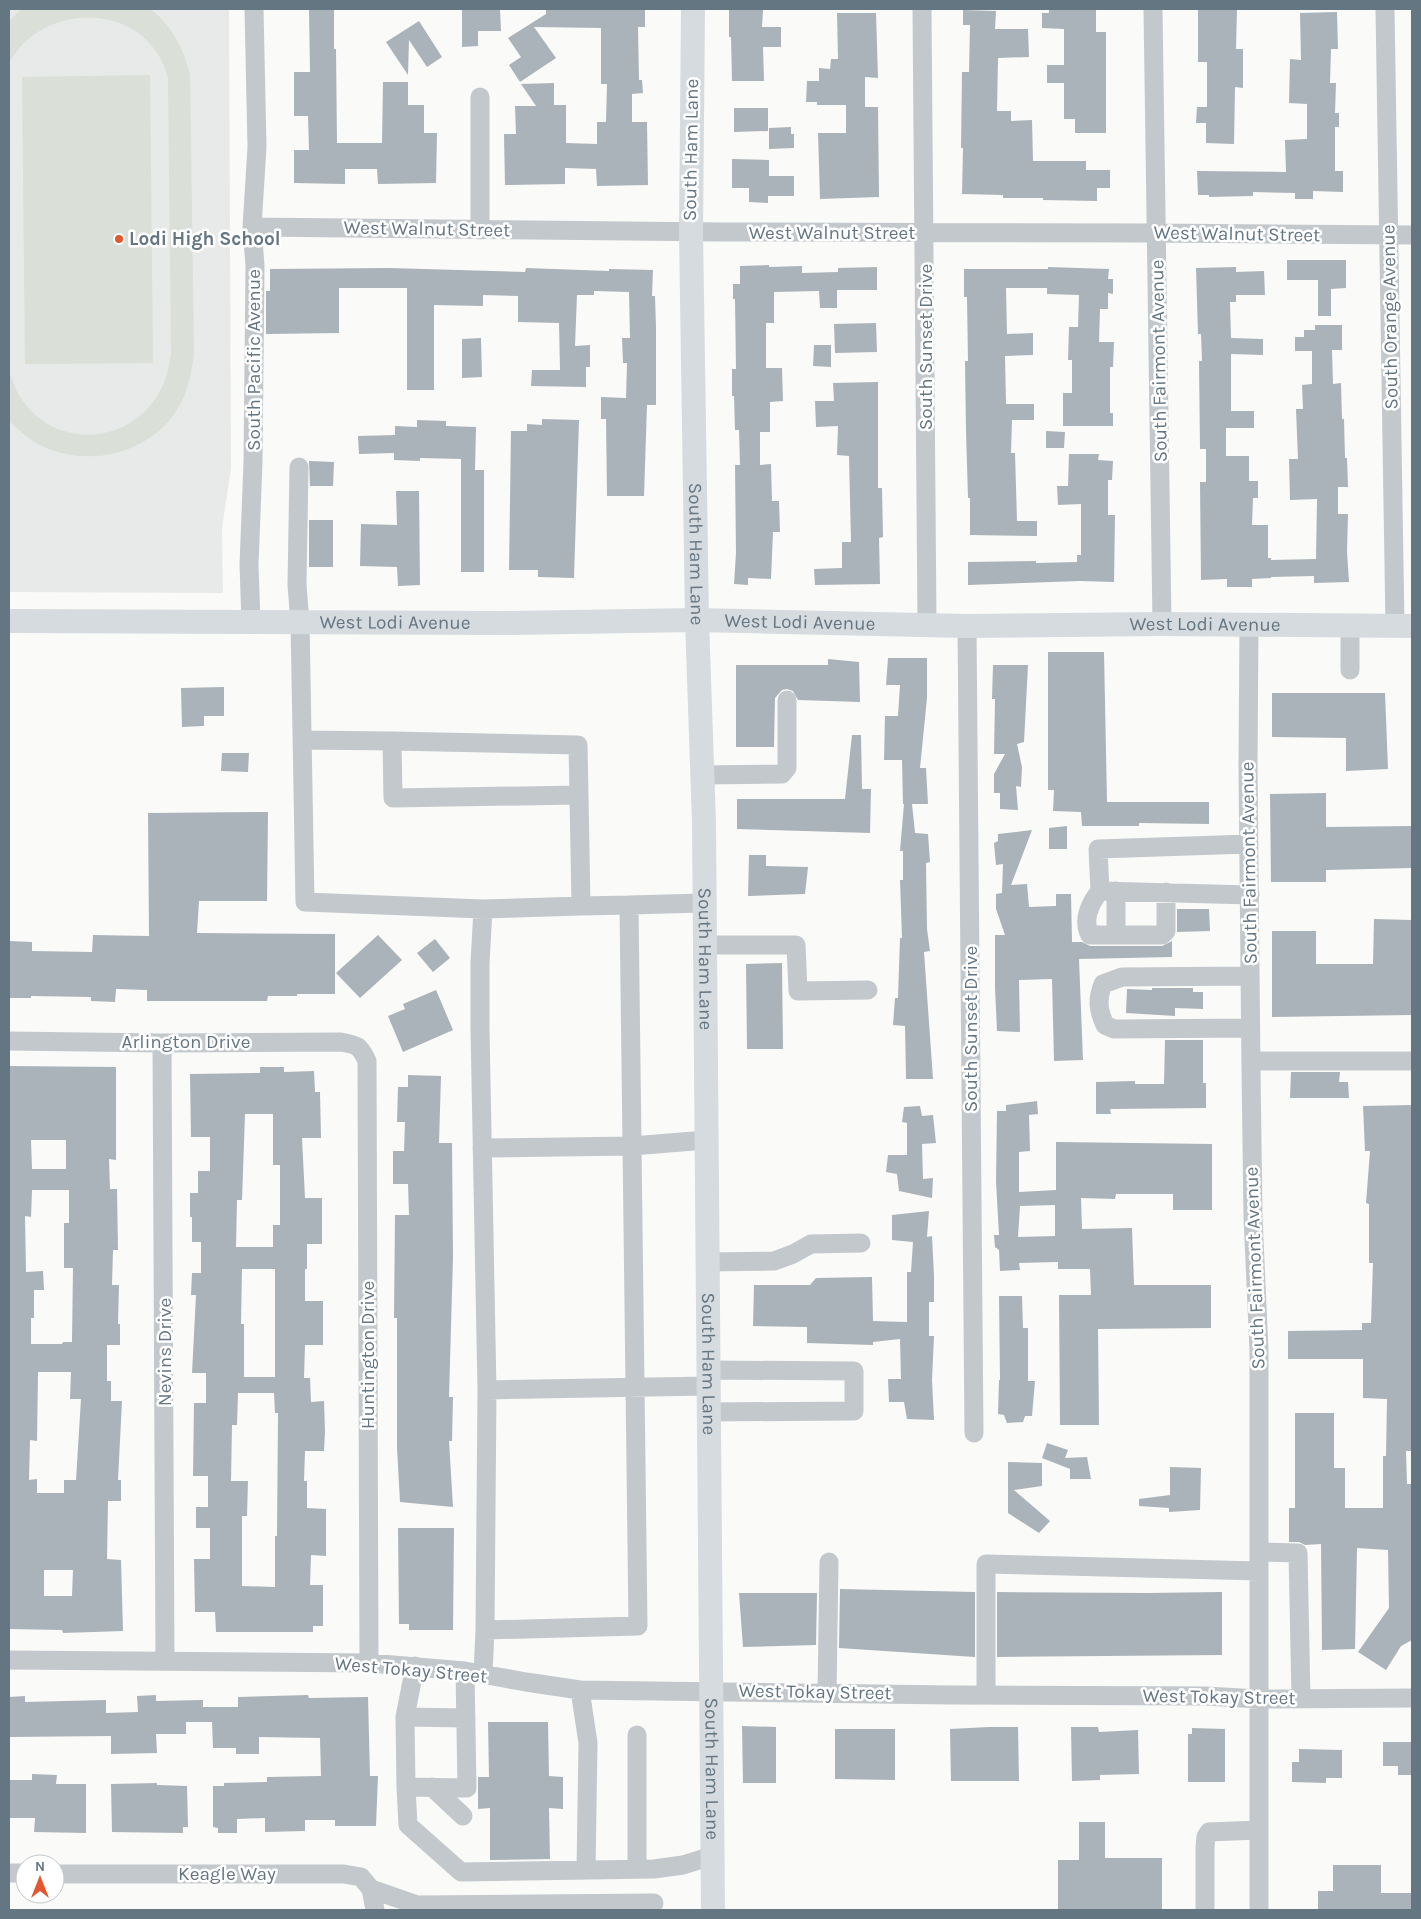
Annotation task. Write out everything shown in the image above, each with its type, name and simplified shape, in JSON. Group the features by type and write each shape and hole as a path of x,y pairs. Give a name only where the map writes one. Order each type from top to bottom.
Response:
{"main road":[{"name":"South Ham Lane","path":"693,9 691,232 697,620 705,945 713,1910"},
{"name":"West Lodi Avenue","path":"9,621 504,623 697,620 967,626 1162,624 1404,626"}],"street":[{"name":"South Pacific Avenue","path":"251,622 249,565 253,462 256,266 252,227 257,146 254,9"},
{"name":"South Sunset Drive","path":"922,9 928,625"},
{"name":"South Fairmont Avenue","path":"1153,9 1162,624"},
{"name":"South Orange Avenue","path":"1385,9 1389,235 1404,626"},
{"path":"480,97 480,230"},
{"name":"West Walnut Street","path":"252,227 691,232 1157,233 1412,236"},
{"path":"299,468 296,585 300,622 306,902 483,909 704,902"},
{"name":"South Fairmont Avenue","path":"1249,625 1250,1062 1253,1217 1259,1351 1260,1910"},
{"name":"South Sunset Drive","path":"967,626 974,1433"},
{"path":"1350,626 1350,670"},
{"path":"702,775 782,774 787,768 787,700"},
{"path":"302,740 578,745 581,906"},
{"path":"392,741 393,798 578,795"},
{"path":"1116,935 1098,848 1249,844"},
{"path":"1166,892 1166,931 1162,934 1090,935 1087,930 1090,904 1108,891 1166,892 1250,895"},
{"path":"485,1630 638,1626 630,905"},
{"path":"406,1787 468,1788 466,1718 474,1672 485,1630 486,1390 480,972 483,909"},
{"path":"705,945 796,945 798,992 868,990"},
{"path":"1250,976 1122,977 1104,984 1099,994 1098,1012 1105,1025 1114,1029 1250,1028"},
{"name":"Arlington Drive","path":"9,1041 162,1043 341,1042 356,1045 361,1049"},
{"name":"Nevins Drive","path":"162,1043 165,1661"},
{"name":"Huntington Drive","path":"361,1049 367,1061 369,1663"},
{"path":"1250,1062 1412,1061"},
{"path":"482,1148 632,1146 706,1140"},
{"path":"707,1262 774,1261 793,1254 811,1244 861,1243"},
{"path":"486,1390 634,1388 708,1378 854,1371 854,1411 709,1412"},
{"path":"1260,1552 1298,1553 1301,1698"},
{"path":"828,1693 829,1562"},
{"path":"986,1695 986,1564 1260,1571"},
{"name":"West Tokay Street","path":"9,1660 369,1663 474,1672 580,1690 1205,1696 1260,1699 1412,1698"},
{"path":"415,1666 405,1717 408,1825 461,1872 646,1869 683,1865 712,1856"},
{"path":"580,1690 588,1742 586,1870"},
{"path":"405,1717 466,1718"},
{"path":"638,1735 646,1869"},
{"path":"432,1787 463,1816"},
{"path":"1205,1910 1206,1837 1210,1832 1260,1830"},
{"name":"Keagle Way","path":"65,1874 344,1874 360,1877 371,1889 417,1905 519,1907 654,1903"},
{"path":"371,1889 375,1910"}],"shaded area":[{"name":"Lodi High School","path":"9,9 229,9 231,468 222,528 223,593 9,592"},
{"path":"22,9 151,9 176,38 190,74 194,352 188,385 181,403 169,420 154,435 137,445 118,452 98,456 78,456 57,452 30,439 9,421 9,371 23,401 44,422 70,433 97,434 123,427 146,410 163,385 171,352 168,78 157,52 139,34 117,22 93,18 68,20 45,28 24,43 9,64 9,21"},
{"path":"150,75 153,363 25,364 22,77"}],"building":[{"path":"309,9 334,9 337,143 382,143 383,82 408,82 408,105 424,105 424,133 437,133 436,183 378,184 377,169 345,169 345,184 294,183 294,150 309,150 308,116 294,116 294,72 310,72"},
{"path":"462,9 500,9 501,31 478,31 478,46 462,47"},
{"path":"546,9 645,9 645,27 638,27 639,80 642,80 643,93 632,94 632,122 647,122 648,185 597,186 596,169 565,168 565,184 505,185 504,134 516,134 515,106 536,106 521,84 554,83 554,105 566,105 566,143 597,144 597,122 606,122 607,84 601,84 601,28 534,27 556,58 520,82 509,65 521,57 508,38 546,14"},
{"path":"729,9 763,10 762,27 781,27 781,47 763,47 764,81 732,81"},
{"path":"1049,9 1096,10 1096,32 1106,32 1106,133 1075,133 1075,119 1064,119 1064,83 1047,83 1047,65 1064,65 1064,29 1042,28 1042,13 1049,13"},
{"path":"1198,9 1237,9 1236,49 1243,49 1243,88 1235,87 1234,144 1206,143 1206,123 1196,123 1197,107 1207,107 1207,62 1198,62"},
{"path":"963,10 996,11 995,29 1028,29 1029,57 998,58 997,111 1011,111 1011,121 1032,120 1033,161 1086,161 1086,170 1110,170 1110,188 1097,188 1097,201 1003,198 1003,195 962,194 962,72 969,72 970,25 963,25"},
{"path":"1337,12 1338,49 1331,49 1330,83 1336,83 1335,113 1339,113 1339,127 1335,127 1335,171 1343,171 1343,192 1313,191 1313,199 1295,199 1295,193 1253,192 1253,196 1209,197 1209,195 1198,195 1197,171 1286,172 1285,140 1307,139 1307,104 1289,103 1290,59 1301,60 1300,13"},
{"path":"837,13 876,13 878,78 865,77 865,107 878,107 879,197 820,199 818,133 846,133 846,105 817,105 817,102 806,102 807,81 819,81 819,68 830,69 831,59 838,59"},
{"path":"419,21 442,57 427,67 409,40 408,75 386,42"},
{"path":"734,108 768,108 768,131 734,132"},
{"path":"791,127 791,134 794,134 794,148 769,149 769,128"},
{"path":"732,159 769,160 769,176 794,176 794,196 768,196 768,203 749,202 749,188 732,188"},
{"path":"1287,260 1346,260 1346,288 1331,289 1331,316 1318,316 1318,280 1287,280"},
{"path":"769,265 769,267 802,266 802,273 838,272 838,268 877,267 877,290 837,290 837,308 820,308 819,291 774,292 774,323 766,323 766,368 782,368 783,401 770,402 770,432 760,432 760,465 771,464 772,501 779,501 780,532 773,532 771,579 748,578 748,585 734,584 736,553 735,465 740,465 739,430 735,430 734,396 732,396 732,369 736,369 733,284 740,284 740,266"},
{"path":"1048,267 1109,269 1108,279 1113,279 1113,294 1108,293 1108,309 1100,309 1099,342 1114,342 1113,367 1110,367 1110,413 1113,413 1113,426 1063,426 1063,393 1072,393 1072,360 1068,360 1069,327 1078,327 1079,295 1047,294 1047,288 1006,288 1007,334 1033,333 1033,355 1005,356 1006,404 1034,404 1034,420 1012,420 1011,453 1015,453 1017,521 1037,521 1037,536 970,535 965,361 968,361 967,297 964,297 964,269 1048,269"},
{"path":"1236,267 1236,272 1264,271 1265,295 1236,295 1236,302 1230,302 1231,338 1263,339 1263,355 1231,354 1231,411 1254,411 1254,428 1226,428 1226,456 1249,456 1249,481 1258,481 1258,498 1253,498 1252,525 1268,525 1268,558 1271,558 1271,560 1316,559 1317,499 1290,500 1289,459 1298,459 1296,409 1303,409 1302,385 1312,384 1312,351 1295,351 1295,337 1304,337 1304,330 1315,330 1315,325 1342,325 1342,350 1332,350 1333,384 1341,383 1345,458 1347,458 1348,487 1338,487 1338,514 1348,514 1347,552 1349,582 1314,583 1314,576 1271,577 1252,579 1252,587 1227,587 1227,579 1201,580 1200,482 1206,482 1206,449 1200,449 1199,361 1202,361 1201,334 1198,334 1196,268"},
{"path":"389,268 525,272 526,268 609,271 609,269 653,270 652,296 655,296 656,328 656,405 647,405 644,496 607,496 606,419 601,419 601,397 626,398 627,363 623,363 622,338 630,338 629,292 594,291 594,295 577,295 575,346 590,345 590,367 586,367 586,387 531,386 532,370 560,370 559,323 518,322 518,296 483,295 483,306 434,305 434,390 407,390 407,288 339,288 339,333 266,334 266,291 270,291 270,269"},
{"path":"876,323 877,352 835,353 834,324"},
{"path":"481,338 482,377 462,378 462,339"},
{"path":"814,345 831,345 831,367 813,366"},
{"path":"878,382 878,488 882,488 883,537 879,538 880,584 815,585 814,569 842,568 842,542 851,542 849,456 837,455 838,426 816,427 815,401 834,401 833,383"},
{"path":"542,419 579,420 574,578 538,577 538,570 509,570 511,431 527,431 527,424 542,425"},
{"path":"417,420 446,421 446,426 476,427 475,470 484,470 484,572 461,572 461,459 420,458 420,461 394,460 394,453 359,454 358,436 395,435 395,426 417,427"},
{"path":"1046,431 1065,432 1064,448 1046,448"},
{"path":"1069,454 1099,454 1098,460 1113,461 1112,480 1108,480 1108,515 1115,515 1114,582 1080,581 968,585 968,562 1077,562 1077,555 1081,555 1081,504 1058,505 1057,486 1068,486"},
{"path":"309,461 334,462 333,486 310,486"},
{"path":"396,491 419,491 420,585 398,586 397,567 360,566 361,524 397,525"},
{"path":"309,520 333,520 333,567 309,567"},
{"path":"1048,652 1104,652 1107,802 1209,802 1209,824 1139,823 1139,826 1082,826 1081,812 1053,811 1054,790 1048,790"},
{"path":"888,658 927,658 927,698 920,768 926,768 928,804 912,804 915,833 928,834 930,862 926,863 927,929 930,951 924,952 933,1079 906,1079 905,1026 893,1025 895,998 898,998 900,938 902,938 900,880 903,880 903,851 900,851 904,804 902,760 884,760 885,716 898,716 900,685 886,685"},
{"path":"828,659 859,662 860,702 798,700 793,691 782,690 775,698 774,747 736,747 736,665 828,665"},
{"path":"993,665 1028,665 1024,742 1017,744 1022,767 1021,787 1016,786 1018,810 1000,809 1000,793 994,793 994,774 1005,754 994,754 995,699 992,699"},
{"path":"224,687 224,716 204,716 204,726 182,727 181,688"},
{"path":"1272,693 1385,693 1388,769 1346,771 1346,738 1272,737"},
{"path":"852,735 861,735 862,789 871,789 870,833 737,829 737,799 845,799"},
{"path":"222,753 249,753 248,772 221,771"},
{"path":"1326,793 1326,827 1412,826 1412,868 1326,870 1326,882 1271,882 1270,794"},
{"path":"268,812 267,901 199,901 197,933 335,934 335,994 268,996 267,1001 147,1001 147,990 116,989 115,1002 91,1001 91,997 31,996 31,998 9,998 9,941 32,942 32,951 92,952 93,935 149,936 148,813"},
{"path":"1067,826 1067,849 1049,849 1049,828"},
{"path":"1032,830 1011,885 1027,884 1029,907 1056,906 1056,894 1071,894 1072,942 1082,942 1090,946 1162,946 1172,941 1172,957 1079,959 1083,1060 1054,1061 1052,979 1019,980 1020,1032 997,1031 995,935 1005,935 996,909 996,894 1002,893 1003,864 996,865 994,843 998,841 998,834"},
{"path":"749,855 766,855 766,866 808,867 805,894 748,896"},
{"path":"1177,909 1209,909 1210,931 1177,932"},
{"path":"1374,919 1412,920 1412,1015 1272,1017 1272,931 1316,931 1316,964 1373,964"},
{"path":"378,935 402,960 360,998 336,973"},
{"path":"435,939 450,958 433,972 417,953"},
{"path":"782,963 783,1049 747,1049 746,964"},
{"path":"1152,988 1193,988 1193,992 1203,992 1203,1009 1175,1008 1175,1016 1126,1013 1127,989 1152,990"},
{"path":"436,990 453,1030 403,1052 388,1016 405,1009 403,1004"},
{"path":"1165,1040 1203,1040 1203,1083 1206,1083 1206,1108 1110,1109 1111,1114 1096,1114 1096,1082 1135,1081 1135,1084 1164,1084"},
{"path":"9,1066 116,1067 116,1160 109,1159 110,1189 117,1189 118,1250 113,1250 112,1285 119,1285 118,1324 120,1324 120,1345 107,1345 107,1381 111,1381 111,1401 122,1401 118,1480 121,1480 121,1501 108,1501 107,1559 121,1560 123,1631 63,1633 62,1630 9,1629","holes":["31,1140 66,1140 66,1169 32,1169","32,1190 69,1190 69,1223 64,1223 64,1268 73,1268 72,1342 63,1342 62,1344 31,1344 31,1318 34,1318 34,1290 44,1290 43,1271 26,1272 25,1216 31,1217","38,1372 71,1372 70,1399 81,1399 76,1480 64,1480 64,1493 37,1493 37,1479 29,1480 30,1440 37,1441","44,1570 73,1570 72,1596 44,1596"]},
{"path":"260,1067 284,1067 284,1072 314,1071 315,1092 320,1092 321,1138 302,1138 305,1198 322,1198 322,1244 307,1244 307,1269 305,1269 305,1301 323,1301 323,1345 305,1345 304,1378 310,1378 311,1402 324,1401 324,1451 305,1451 304,1481 307,1481 307,1508 326,1509 326,1556 311,1555 310,1585 323,1585 323,1626 313,1626 313,1632 216,1632 215,1612 195,1612 194,1559 210,1559 210,1528 196,1528 196,1507 208,1507 208,1476 193,1476 194,1403 206,1403 206,1373 192,1373 196,1295 191,1295 192,1273 201,1273 201,1242 192,1242 190,1193 198,1193 198,1171 210,1171 210,1137 191,1137 190,1074 260,1073","holes":["245,1114 273,1114 273,1165 280,1165 280,1225 273,1225 273,1247 236,1247 237,1200 242,1200","242,1269 275,1269 275,1377 244,1377 244,1324 241,1324","238,1393 274,1393 275,1413 278,1413 275,1587 242,1586 242,1516 247,1516 248,1481 231,1481 232,1425 237,1425"]},
{"path":"1291,1072 1340,1072 1339,1082 1348,1082 1349,1098 1290,1098"},
{"path":"408,1075 441,1076 439,1143 452,1143 453,1257 449,1397 453,1397 452,1441 449,1441 453,1507 400,1502 397,1448 397,1318 394,1318 395,1215 409,1215 408,1184 393,1184 393,1151 404,1151 405,1122 397,1122 398,1087 408,1087"},
{"path":"1037,1101 1038,1114 1029,1115 1030,1151 1019,1152 1019,1192 1056,1190 1056,1142 1212,1144 1212,1210 1173,1210 1173,1194 1116,1194 1115,1199 1081,1198 1082,1229 1132,1228 1134,1285 1211,1285 1211,1328 1098,1329 1099,1425 1060,1425 1059,1295 1091,1295 1090,1269 1058,1269 1058,1262 1019,1263 1020,1270 1000,1271 999,1250 995,1247 994,1235 999,1235 996,1181 997,1111 1006,1111 1006,1105","holes":["1055,1205 1055,1236 1018,1237 1020,1206"]},
{"path":"1412,1105 1412,1451 1406,1451 1407,1484 1412,1484 1412,1640 1401,1646 1386,1670 1358,1652 1389,1608 1388,1550 1357,1548 1355,1649 1322,1650 1321,1544 1305,1545 1299,1542 1289,1542 1289,1508 1295,1508 1295,1413 1334,1413 1334,1468 1345,1468 1345,1508 1383,1508 1383,1456 1386,1456 1387,1399 1363,1398 1363,1359 1288,1359 1288,1331 1362,1330 1362,1323 1371,1323 1373,1263 1369,1263 1369,1204 1366,1203 1370,1151 1365,1151 1363,1106"},
{"path":"920,1106 922,1116 933,1115 936,1143 922,1144 923,1179 933,1178 932,1198 899,1191 897,1174 886,1172 888,1155 907,1155 907,1123 902,1122 904,1107"},
{"path":"929,1211 927,1237 932,1236 934,1276 934,1302 929,1302 929,1336 934,1336 932,1380 934,1420 907,1419 904,1402 889,1402 888,1379 901,1379 900,1339 873,1342 873,1345 807,1343 807,1327 753,1326 754,1285 810,1285 816,1278 872,1277 873,1321 907,1322 907,1272 911,1272 913,1242 892,1240 892,1215"},
{"path":"999,1296 1022,1296 1023,1328 1028,1328 1028,1381 1035,1381 1032,1416 1025,1416 1023,1422 1007,1423 1004,1415 998,1414 1000,1380"},
{"path":"1047,1443 1068,1450 1065,1458 1087,1457 1091,1479 1070,1479 1070,1469 1042,1458"},
{"path":"1008,1462 1042,1463 1042,1486 1014,1490 1050,1521 1039,1533 1008,1513"},
{"path":"1170,1467 1201,1468 1200,1510 1169,1512 1169,1508 1139,1506 1139,1499 1170,1495"},
{"path":"398,1528 454,1528 453,1630 409,1630 409,1624 399,1624"},
{"path":"840,1589 975,1592 975,1657 839,1648"},
{"path":"997,1592 1222,1592 1222,1655 997,1657"},
{"path":"739,1593 817,1593 816,1645 743,1647"},
{"path":"156,1695 156,1701 203,1700 203,1707 238,1707 238,1697 308,1695 309,1698 368,1697 370,1776 378,1776 376,1826 335,1826 335,1820 305,1820 305,1831 265,1832 265,1818 237,1819 237,1833 218,1833 218,1828 213,1827 213,1786 224,1786 224,1783 267,1782 267,1777 321,1776 320,1738 259,1737 259,1754 236,1754 236,1748 213,1748 212,1722 186,1722 186,1734 156,1734 157,1753 111,1754 111,1736 9,1737 9,1697 25,1696 25,1702 106,1700 106,1713 138,1712 137,1696"},
{"path":"488,1722 548,1722 549,1776 563,1777 563,1809 549,1808 550,1859 490,1860 490,1808 478,1809 478,1777 489,1777"},
{"path":"742,1726 776,1727 776,1783 743,1783"},
{"path":"1018,1727 1019,1781 951,1781 950,1729"},
{"path":"1071,1727 1098,1727 1099,1732 1138,1730 1139,1774 1100,1775 1100,1780 1072,1781"},
{"path":"1192,1728 1225,1729 1225,1782 1188,1782 1188,1734 1192,1734"},
{"path":"835,1729 895,1729 895,1780 835,1779"},
{"path":"1383,1742 1412,1742 1412,1775 1398,1775 1398,1766 1383,1766"},
{"path":"1299,1749 1342,1750 1342,1778 1326,1778 1326,1783 1292,1782 1292,1762 1299,1762"},
{"path":"32,1774 57,1775 56,1784 86,1784 86,1833 34,1832 35,1818 10,1818 10,1780 32,1780"},
{"path":"157,1783 157,1785 187,1786 188,1827 183,1827 183,1833 112,1832 111,1784"},
{"path":"1079,1822 1105,1822 1105,1858 1162,1858 1162,1910 1058,1910 1058,1860 1079,1860"},
{"path":"1333,1865 1381,1865 1381,1893 1412,1893 1412,1910 1318,1910 1318,1891 1333,1891"}],"place":[{"name":"Lodi High School","path":"119,239"}]}
